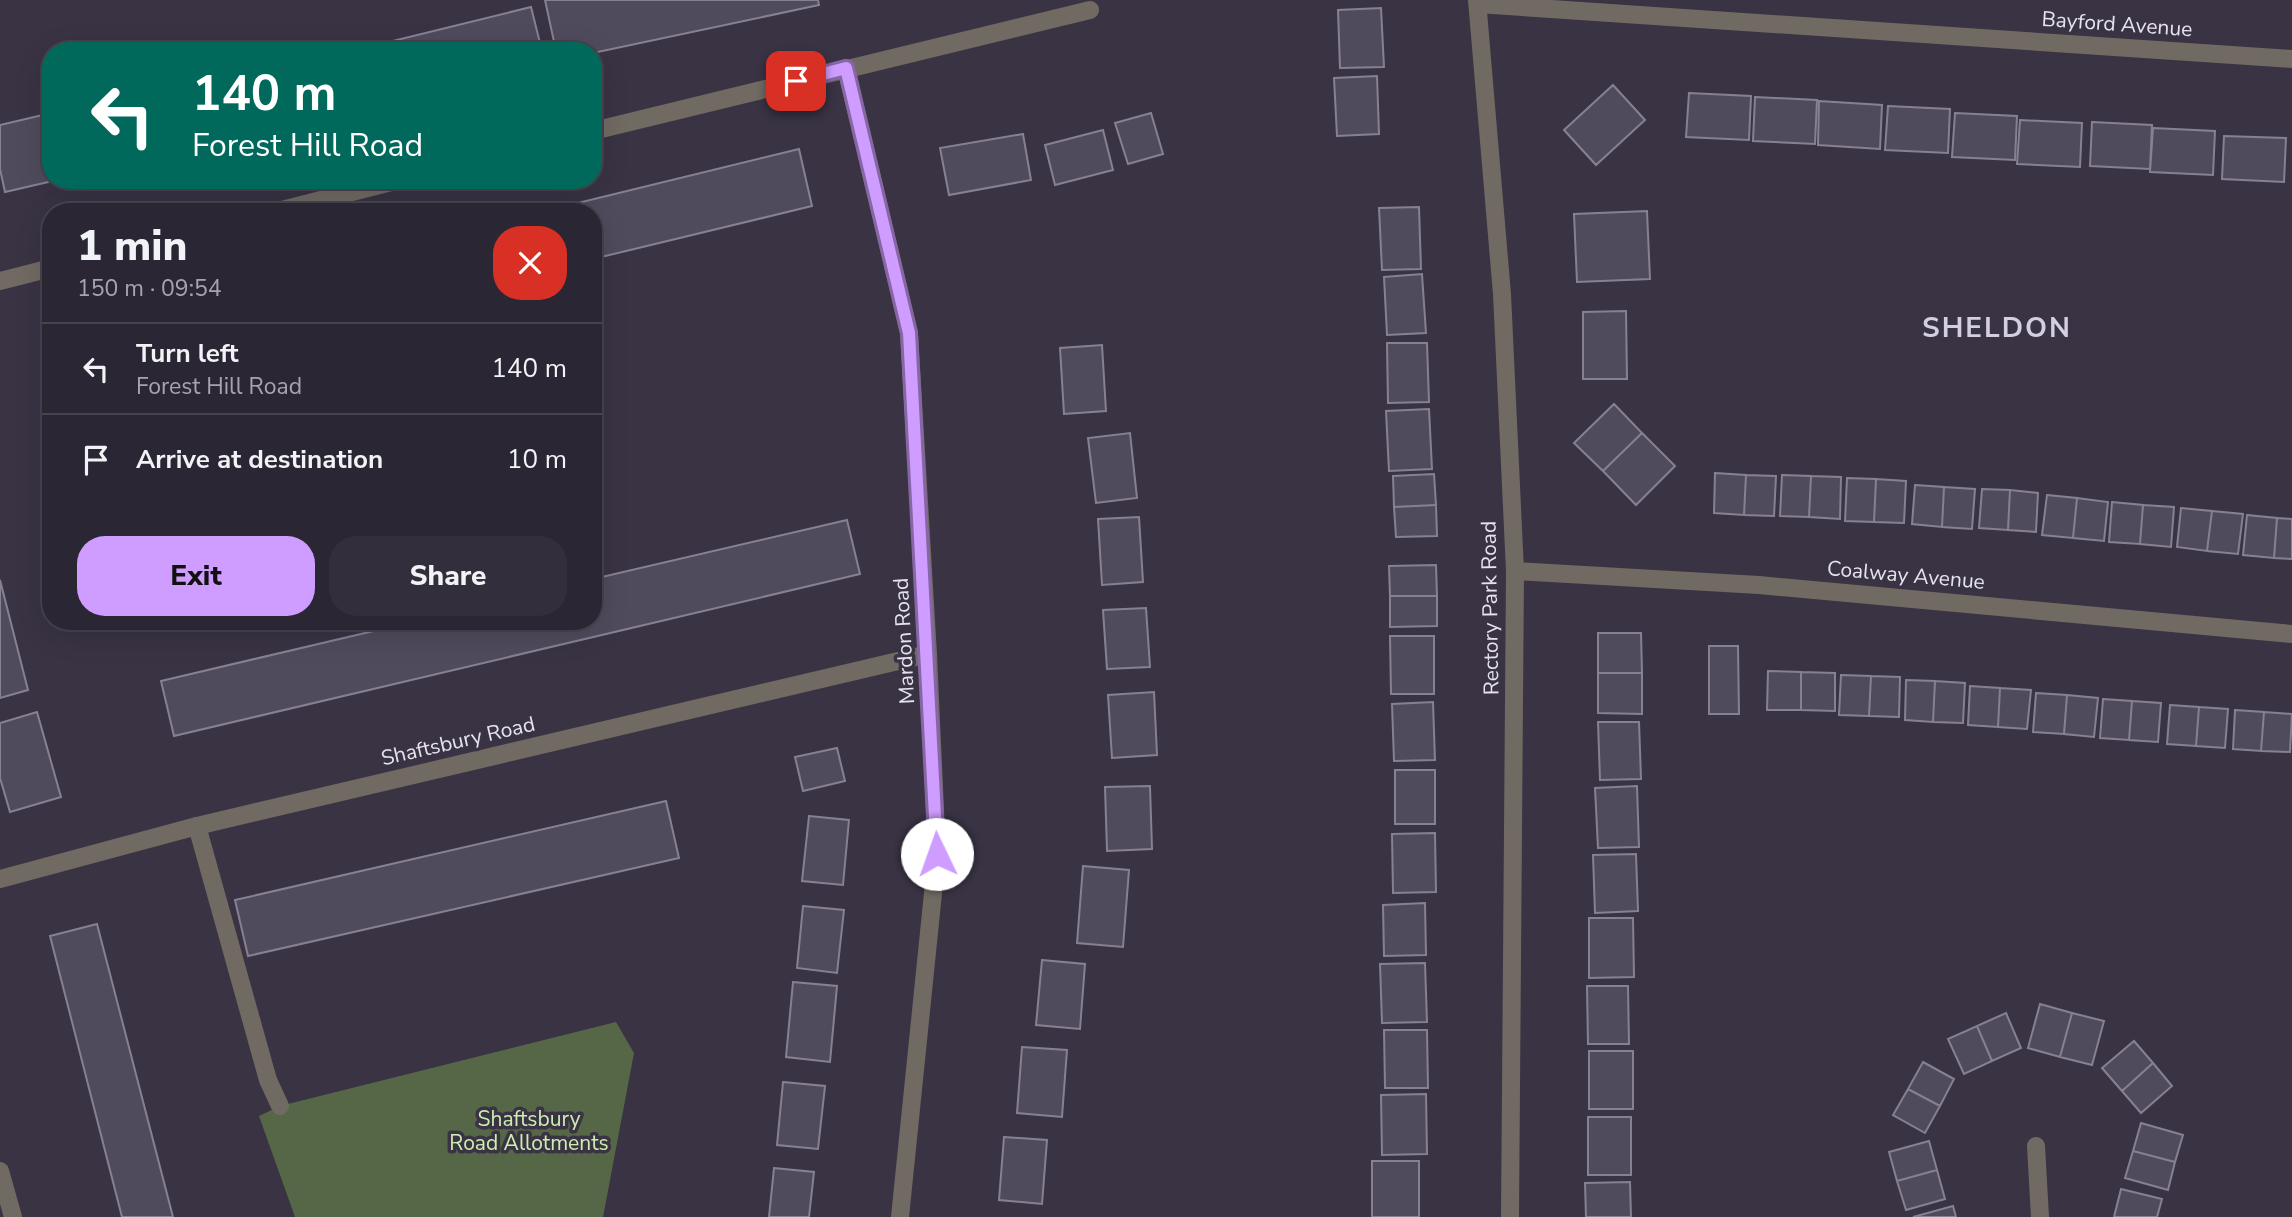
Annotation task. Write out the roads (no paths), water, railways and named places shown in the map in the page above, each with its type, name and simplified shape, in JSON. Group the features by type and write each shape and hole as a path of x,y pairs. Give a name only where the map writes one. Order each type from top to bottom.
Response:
{"street":[{"name":"Bayford Avenue","path":"1477,2 2292,59"},
{"name":"Rectory Park Road","path":"1477,2 1502,294 1515,571 1510,1217"},
{"path":"602,129 1090,10"},
{"name":"Mardon Road","path":"846,68 909,333 928,654 937,854 900,1217"},
{"path":"309,203 364,189"},
{"path":"0,281 42,270"},
{"name":"Coalway Avenue","path":"1515,571 1759,585 2292,635"},
{"name":"Shaftsbury Road","path":"0,879 197,826 928,654"},
{"path":"197,826 268,1080 280,1106"},
{"path":"2036,1146 2040,1217"},
{"path":"0,1171 13,1217"}],"district":[{"name":"SHELDON","path":"1997,328"}],"park label":[{"name":"Shaftsbury Road Allotments","path":"529,1131"}]}
